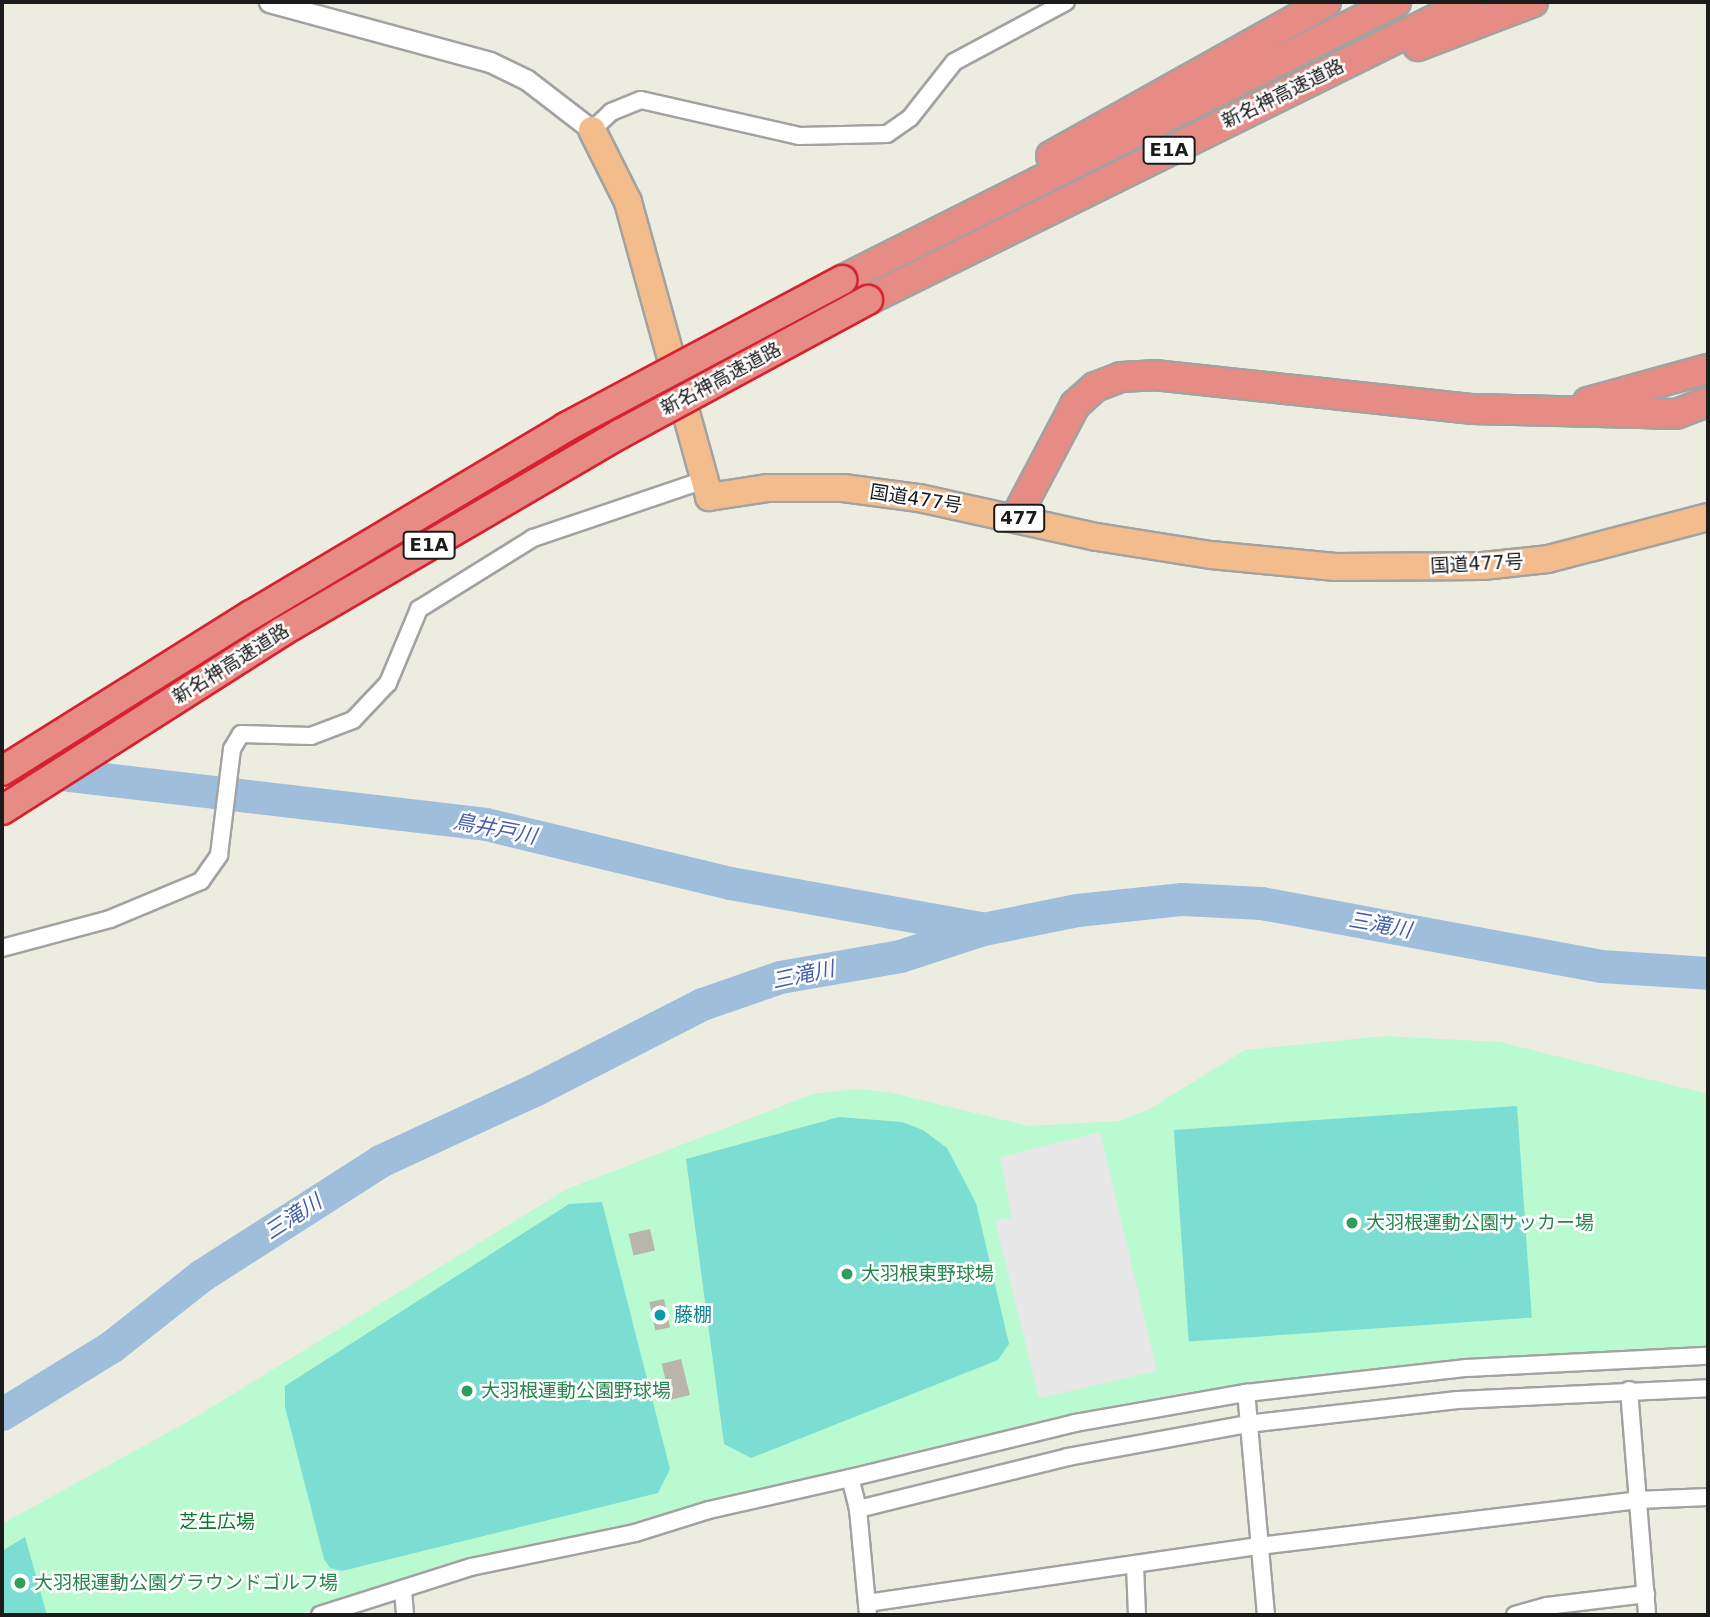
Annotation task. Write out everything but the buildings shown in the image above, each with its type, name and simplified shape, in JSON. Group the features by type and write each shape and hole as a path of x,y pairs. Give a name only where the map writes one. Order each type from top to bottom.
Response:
{"highway":[{"path":"881,260 1094,130 1326,2"},
{"name":"新名神高速道路","path":"2,771 251,615 566,427 881,260 1396,2"},
{"name":"新名神高速道路","path":"2,810 281,632 620,434 868,300 1470,2"},
{"path":"1255,107 1533,2"},
{"path":"592,130 628,202 704,480"},
{"path":"1554,410 1708,369"},
{"path":"1016,517 1075,405 1095,387 1121,377 1154,375 1473,409 1676,414 1708,402"},
{"name":"国道477号","path":"704,480 709,497 768,488 842,488 1016,517 1097,537 1199,554 1335,567 1483,566 1548,559 1708,517"}],"street":[{"path":"269,2 490,62 527,80 592,130 611,112 641,100 799,136 887,134 911,118 954,62 1066,2"},
{"path":"2,948 110,919 201,881 219,855 232,750 240,734 311,736 353,720 388,683 419,609 533,538 704,480"},
{"path":"320,1615 403,1591 471,1567 622,1536 1075,1423 1245,1393 1467,1368 1708,1356"},
{"path":"858,1509 1068,1457 1247,1424 1458,1399 1708,1388"},
{"path":"1629,1391 1647,1615"},
{"path":"1245,1393 1266,1615"},
{"path":"850,1478 858,1509 867,1609 1259,1546 1638,1500 1708,1497"},
{"path":"1135,1565 1138,1615"},
{"path":"403,1591 405,1615"},
{"path":"1515,1615 1646,1594"}],"green space":[{"name":"芝生広場","path":"1385,1036 1500,1042 1708,1094 1708,1350 1471,1358 1186,1392 935,1446 525,1550 296,1615 2,1615 2,1524 189,1421 567,1189 813,1094 856,1089 888,1092 1028,1126 1120,1121 1151,1108 1245,1050"}],"shaded area":[{"name":"大羽根運動公園サッカー場","path":"1517,1106 1532,1317 1189,1341 1174,1130"},
{"name":"大羽根東野球場","path":"839,1117 902,1122 923,1130 947,1148 976,1203 1009,1344 998,1360 751,1458 724,1444 686,1159"},
{"path":"1100,1132 1157,1371 1039,1398 995,1221 1012,1217 1000,1157"},
{"name":"大羽根運動公園野球場","path":"602,1202 670,1469 658,1493 342,1571 330,1568 324,1559 285,1407 285,1386 569,1204"},
{"name":"大羽根運動公園グラウンドゴルフ場","path":"25,1537 47,1615 2,1615 2,1551"}],"waterway":[{"name":"鳥井戸川","path":"2,767 486,824 730,883 980,928"},
{"name":"三滝川","path":"2,1414 112,1346 202,1275 380,1161 534,1090 702,1004 780,977 900,956 983,929 1077,910 1182,899 1261,903 1601,966 1708,973"}],"place":[{"name":"大羽根運動公園サッカー場","path":"1352,1223"},
{"name":"大羽根東野球場","path":"847,1274"},
{"name":"藤棚","path":"660,1315"},
{"name":"大羽根運動公園野球場","path":"467,1391"},
{"name":"大羽根運動公園グラウンドゴルフ場","path":"20,1583"}]}
